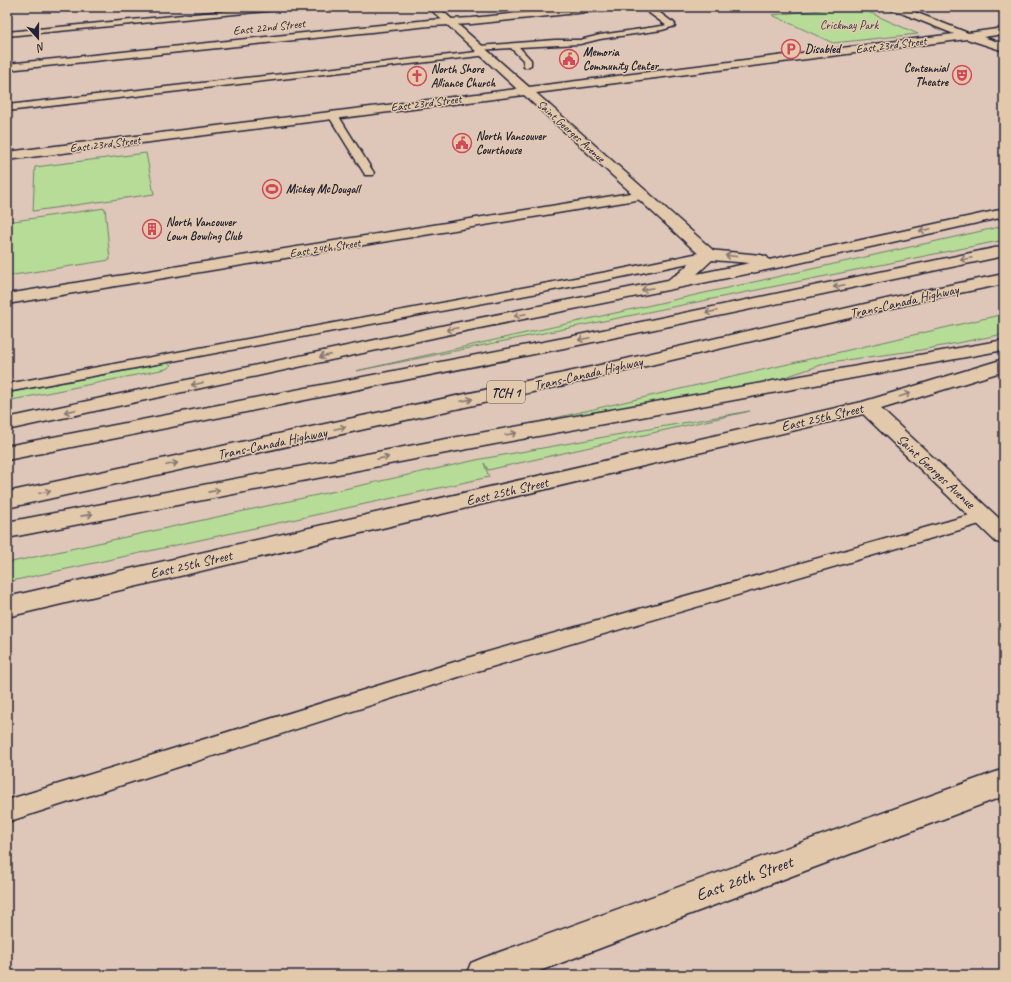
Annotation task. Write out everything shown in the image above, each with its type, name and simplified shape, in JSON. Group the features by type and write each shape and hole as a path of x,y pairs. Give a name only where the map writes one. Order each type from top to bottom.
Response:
{"main road":[{"name":"Saint Georges Avenue","path":"433,7 709,255"},
{"name":"East 22nd Street","path":"7,67 450,22 546,10 606,7"},
{"path":"646,7 670,24"},
{"path":"894,7 965,35 985,40 1004,48"},
{"name":"East 23rd Street","path":"7,156 1004,30"},
{"path":"965,35 968,42 1004,58"},
{"name":"East 24th Street","path":"7,300 643,195"},
{"path":"7,424 670,284 781,262 1004,213"},
{"name":"Trans-Canada Highway","path":"7,453 569,342 1004,251"},
{"path":"670,284 686,276 699,262 709,255 781,262"},
{"name":"Trans-Canada Highway","path":"7,500 587,374 930,294 1004,279"},
{"path":"7,530 441,447 1004,345"},
{"name":"East 25th Street","path":"7,607 867,407 1004,365"},
{"name":"Saint Georges Avenue","path":"867,407 1004,536"},
{"name":"East 26th Street","path":"483,975 1004,782"}],"lane":[{"path":"7,34 287,7"},
{"path":"7,108 482,51 513,45 580,42 662,28 671,26 670,24"},
{"path":"513,45 527,60 527,65"},
{"path":"333,115 369,173"},
{"path":"7,388 607,276 709,255"},
{"path":"7,811 474,664 984,517"}],"green space":[{"name":"Crickmay Park","path":"857,7 918,34 833,43 772,15"},
{"path":"146,153 154,194 33,211 35,167"},
{"path":"105,208 110,260 7,276 7,222"},
{"path":"1004,226 1004,240 356,371"},
{"path":"1004,314 1004,334 921,350 830,362 761,385 473,437"},
{"path":"167,363 172,365 166,369 7,401 7,393"},
{"path":"750,411 488,470 484,463 489,477 7,582 7,563 481,459"}],"place":[{"name":"Disabled","path":"791,49"},
{"name":"Memoria Community Center","path":"569,59"},
{"name":"Centennial Theatre","path":"962,75"},
{"name":"North Shore Alliance Church","path":"417,76"},
{"name":"North Vancouver Courthouse","path":"462,143"},
{"name":"Mickey McDougall","path":"272,189"},
{"name":"North Vancouver Lown Bowling Club","path":"152,229"}]}
